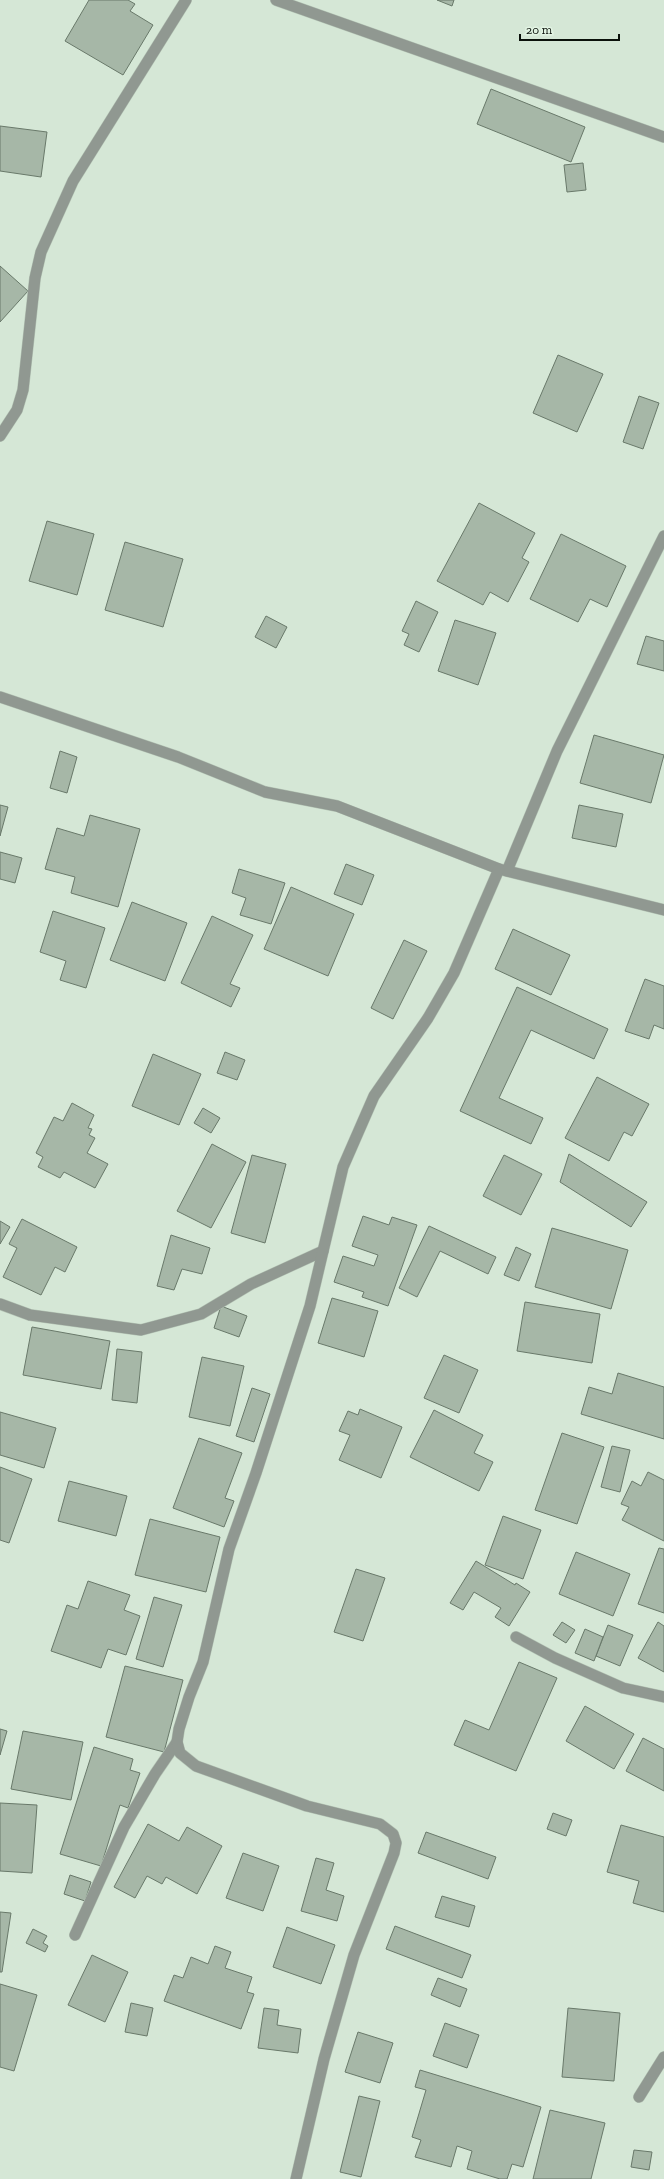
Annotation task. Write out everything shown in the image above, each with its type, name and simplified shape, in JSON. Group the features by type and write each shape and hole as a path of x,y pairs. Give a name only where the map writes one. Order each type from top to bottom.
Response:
{"street":[{"path":"0,436 17,410 23,390 35,278 41,252 73,181 186,0"},
{"path":"276,0 664,137"},
{"path":"296,2179 324,2058 354,1955 394,1853 396,1843 393,1834 380,1824 307,1806 196,1766 180,1753 177,1742 179,1729 189,1697 203,1662 229,1549 256,1473 310,1306 343,1167 374,1096 428,1018 454,973 557,751 664,536"},
{"path":"0,697 178,757 265,792 337,806 503,870 664,910"},
{"path":"0,1304 30,1315 141,1330 201,1314 251,1284 323,1251"},
{"path":"516,1636 556,1658 623,1688 664,1696"},
{"path":"75,1935 124,1827 155,1774 177,1742"},
{"path":"639,2097 664,2057"}],"building":[{"path":"89,0 128,0 135,4 130,11 153,25 123,75 65,41"},
{"path":"437,0 454,0 452,6"},
{"path":"491,89 585,127 571,162 477,124"},
{"path":"0,126 47,132 41,177 0,171"},
{"path":"583,163 586,190 567,192 564,165"},
{"path":"0,266 28,291 0,322"},
{"path":"558,355 603,374 577,432 533,413"},
{"path":"639,396 659,403 643,449 623,442"},
{"path":"479,503 535,533 522,558 529,562 508,602 490,592 483,605 437,581"},
{"path":"47,521 94,534 77,595 29,581"},
{"path":"561,534 626,566 607,607 590,599 578,622 530,599"},
{"path":"125,542 183,559 163,627 105,610"},
{"path":"416,601 438,612 419,652 404,645 409,634 402,631"},
{"path":"266,616 287,627 276,648 255,637"},
{"path":"455,620 496,633 478,685 438,671"},
{"path":"646,636 664,641 664,671 637,664"},
{"path":"594,735 664,755 651,803 580,783"},
{"path":"60,751 77,757 67,793 50,788"},
{"path":"0,805 8,807 0,836"},
{"path":"579,805 623,814 616,847 572,838"},
{"path":"90,815 140,829 118,907 71,893 75,877 45,869 57,828 84,836"},
{"path":"0,852 22,858 15,883 0,879"},
{"path":"346,864 374,875 362,905 334,894"},
{"path":"239,869 285,883 271,924 240,915 246,898 232,893"},
{"path":"291,887 354,914 328,976 264,949"},
{"path":"132,902 187,923 165,981 110,960"},
{"path":"53,911 105,928 86,988 60,980 66,961 40,952"},
{"path":"212,916 253,935 230,984 240,988 231,1007 181,983"},
{"path":"513,929 570,955 551,995 495,969"},
{"path":"404,940 427,951 393,1019 371,1008"},
{"path":"645,979 664,986 664,1029 654,1025 649,1039 625,1031"},
{"path":"517,987 608,1029 594,1059 531,1030 499,1098 543,1118 531,1144 460,1111"},
{"path":"225,1052 245,1060 237,1080 217,1073"},
{"path":"153,1054 201,1074 179,1125 132,1106"},
{"path":"597,1077 649,1104 632,1136 624,1132 609,1161 565,1138"},
{"path":"72,1103 94,1115 88,1128 92,1129 89,1135 95,1138 87,1153 108,1164 95,1188 64,1172 60,1178 38,1167 43,1157 36,1153 54,1117 63,1121"},
{"path":"203,1108 220,1118 211,1133 194,1123"},
{"path":"212,1144 246,1162 211,1228 177,1211"},
{"path":"569,1154 647,1202 631,1227 560,1182"},
{"path":"252,1155 286,1164 265,1243 231,1233"},
{"path":"504,1155 542,1174 521,1215 483,1196"},
{"path":"363,1216 389,1225 392,1217 417,1225 388,1306 362,1297 364,1292 334,1282 343,1256 374,1266 378,1255 352,1246"},
{"path":"22,1219 77,1247 65,1272 55,1267 41,1295 3,1277 17,1248 9,1244"},
{"path":"0,1221 10,1227 0,1244"},
{"path":"429,1226 496,1257 488,1274 440,1251 417,1297 399,1288"},
{"path":"552,1228 628,1250 611,1309 535,1287"},
{"path":"171,1235 210,1248 202,1274 182,1269 174,1290 157,1286"},
{"path":"516,1247 531,1254 519,1281 504,1275"},
{"path":"332,1298 378,1311 364,1357 318,1343"},
{"path":"525,1302 600,1314 592,1363 517,1351"},
{"path":"221,1306 247,1316 239,1337 214,1328"},
{"path":"32,1327 110,1341 101,1389 23,1375"},
{"path":"117,1349 142,1352 137,1403 112,1400"},
{"path":"444,1355 478,1370 459,1413 424,1398"},
{"path":"202,1357 244,1366 230,1426 189,1417"},
{"path":"618,1373 664,1387 664,1439 581,1414 589,1387 612,1394"},
{"path":"252,1388 270,1394 254,1442 236,1436"},
{"path":"360,1409 402,1427 381,1478 339,1460 350,1435 339,1431 348,1411 358,1415"},
{"path":"434,1410 483,1435 474,1453 493,1462 479,1491 410,1457"},
{"path":"0,1412 56,1428 44,1468 0,1455"},
{"path":"562,1433 604,1447 577,1524 535,1510"},
{"path":"199,1438 242,1453 225,1498 234,1501 224,1527 173,1508"},
{"path":"612,1446 630,1450 620,1492 601,1487"},
{"path":"0,1467 32,1479 9,1543 0,1540"},
{"path":"648,1472 664,1480 664,1541 622,1520 629,1507 621,1504 632,1481 641,1486"},
{"path":"69,1481 127,1496 116,1536 58,1521"},
{"path":"503,1516 541,1530 523,1579 485,1565"},
{"path":"150,1519 220,1537 206,1592 135,1575"},
{"path":"659,1548 664,1549 664,1613 638,1604"},
{"path":"576,1552 630,1574 613,1616 559,1594"},
{"path":"476,1561 515,1585 516,1583 530,1592 509,1626 495,1617 501,1608 474,1592 463,1610 450,1603"},
{"path":"356,1569 385,1578 363,1641 334,1632"},
{"path":"88,1581 130,1595 124,1610 140,1616 126,1655 108,1649 101,1668 51,1651 67,1605 78,1609"},
{"path":"154,1597 182,1605 163,1667 136,1659"},
{"path":"562,1622 575,1630 566,1643 553,1635"},
{"path":"658,1622 664,1626 664,1672 638,1658"},
{"path":"608,1625 633,1635 620,1666 596,1656"},
{"path":"585,1629 603,1637 594,1661 575,1653"},
{"path":"519,1662 557,1678 516,1771 454,1745 465,1720 489,1730"},
{"path":"125,1666 183,1680 164,1752 106,1737"},
{"path":"585,1706 634,1734 614,1769 566,1741"},
{"path":"0,1729 7,1731 0,1755"},
{"path":"23,1731 83,1742 71,1800 11,1789"},
{"path":"643,1738 664,1749 664,1791 626,1771"},
{"path":"94,1747 133,1759 130,1770 140,1773 128,1808 120,1805 101,1866 60,1854"},
{"path":"0,1803 37,1805 32,1873 0,1871"},
{"path":"553,1813 572,1820 566,1836 547,1829"},
{"path":"148,1824 179,1841 187,1827 222,1846 197,1894 166,1877 162,1884 147,1876 135,1898 114,1887"},
{"path":"621,1825 664,1837 664,1912 633,1903 639,1881 607,1872"},
{"path":"426,1832 496,1857 488,1879 418,1853"},
{"path":"243,1853 279,1866 263,1911 226,1898"},
{"path":"316,1858 334,1863 326,1890 344,1896 337,1921 301,1911"},
{"path":"70,1875 91,1882 85,1901 64,1894"},
{"path":"442,1896 475,1906 469,1927 435,1917"},
{"path":"0,1912 11,1913 2,1972 0,1972"},
{"path":"395,1926 471,1955 462,1978 386,1949"},
{"path":"287,1927 335,1945 321,1984 273,1967"},
{"path":"33,1929 47,1936 43,1943 48,1946 45,1952 26,1943"},
{"path":"215,1946 231,1952 225,1968 252,1977 247,1992 254,1994 241,2029 164,2001 174,1975 183,1978 191,1957 208,1964"},
{"path":"92,1955 128,1972 105,2022 68,2005"},
{"path":"438,1978 467,1989 460,2007 431,1995"},
{"path":"0,1984 37,1995 14,2071 0,2067"},
{"path":"131,2003 153,2008 147,2036 125,2032"},
{"path":"264,2008 279,2010 277,2025 301,2029 298,2053 258,2048"},
{"path":"568,2008 620,2013 614,2081 562,2077"},
{"path":"445,2023 479,2035 467,2068 433,2056"},
{"path":"358,2032 393,2043 380,2083 345,2072"},
{"path":"420,2070 541,2107 523,2167 512,2164 507,2179 500,2179 467,2169 472,2151 457,2146 451,2167 415,2157 421,2140 412,2137 426,2090 415,2087"},
{"path":"359,2096 380,2101 361,2177 340,2172"},
{"path":"550,2110 605,2123 591,2179 533,2179"},
{"path":"634,2150 652,2152 649,2170 631,2167"}]}
